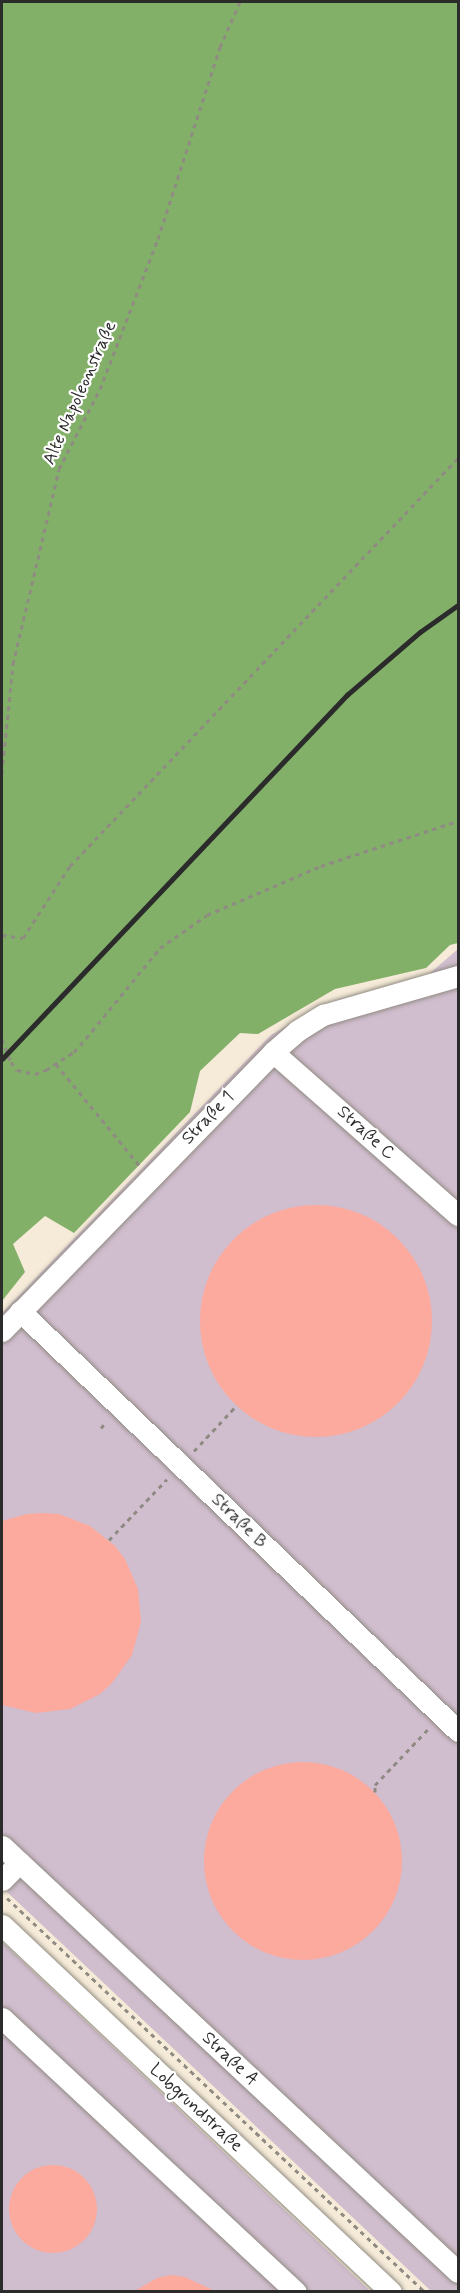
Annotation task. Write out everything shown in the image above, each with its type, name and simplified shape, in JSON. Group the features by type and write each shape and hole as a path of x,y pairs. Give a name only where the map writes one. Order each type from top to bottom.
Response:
{"street":[{"name":"Straße 1","path":"2,1331 273,1052 323,1015 459,976"},
{"name":"Straße C","path":"273,1052 459,1215"},
{"name":"Straße B","path":"20,1311 459,1731"},
{"name":"Straße A","path":"2,1846 459,2272"},
{"path":"2,1881 20,1862"},
{"name":"Lobgrundstraße","path":"2,1925 391,2292"},
{"path":"2,2018 296,2292"}],"path":[{"name":"Alte Napoleonstraße","path":"2,772 13,664 59,469 108,367 158,238 220,47 240,2"},
{"path":"2,935 23,939 70,866 459,458"},
{"path":"2,1039 14,1067 24,1073 35,1074 57,1064 74,1052 159,948 207,915 321,866 459,821"},
{"path":"57,1064 140,1167"},
{"path":"191,1454 236,1406"},
{"path":"101,1428 110,1418"},
{"path":"109,1540 172,1474"},
{"path":"375,1792 375,1785 431,1726"},
{"path":"2,1892 425,2292"}],"shaded area":[{"path":"458,949 458,2291 431,2291 7,1892 10,1884 2,1877 2,1313 271,1035 323,1005 429,974"},
{"path":"2,1942 370,2291 2,2291"}],"green space":[{"path":"2,2 458,2 458,943 450,945 426,968 335,989 258,1034 240,1033 200,1071 190,1112 74,1233 45,1216 13,1244 25,1272 2,1301"}],"building":[{"path":"305,1205 327,1205 361,1213 371,1218 390,1231 406,1247 424,1276 430,1298 432,1321 430,1344 424,1366 413,1386 390,1411 361,1429 327,1437 305,1437 271,1429 261,1424 242,1411 226,1395 208,1366 200,1332 200,1310 208,1276 213,1266 226,1247 242,1231 271,1213"},
{"path":"27,1514 59,1514 90,1526 115,1546 125,1559 138,1589 141,1622 132,1655 112,1683 100,1694 70,1709 36,1713 2,1705 2,1521"},
{"path":"293,1762 313,1762 341,1769 366,1784 380,1798 395,1823 402,1851 402,1871 395,1899 380,1924 366,1938 332,1956 313,1960 293,1960 265,1953 240,1938 226,1924 208,1890 204,1871 204,1851 211,1823 226,1798 240,1784 274,1766"},
{"path":"53,2165 78,2172 90,2184 97,2209 90,2234 78,2246 53,2253 28,2246 16,2234 9,2209 16,2184 28,2172"},
{"path":"171,2275 185,2277 217,2292 133,2292 157,2278"}],"railway":[{"path":"2,1059 347,695 420,632 458,605"}]}
